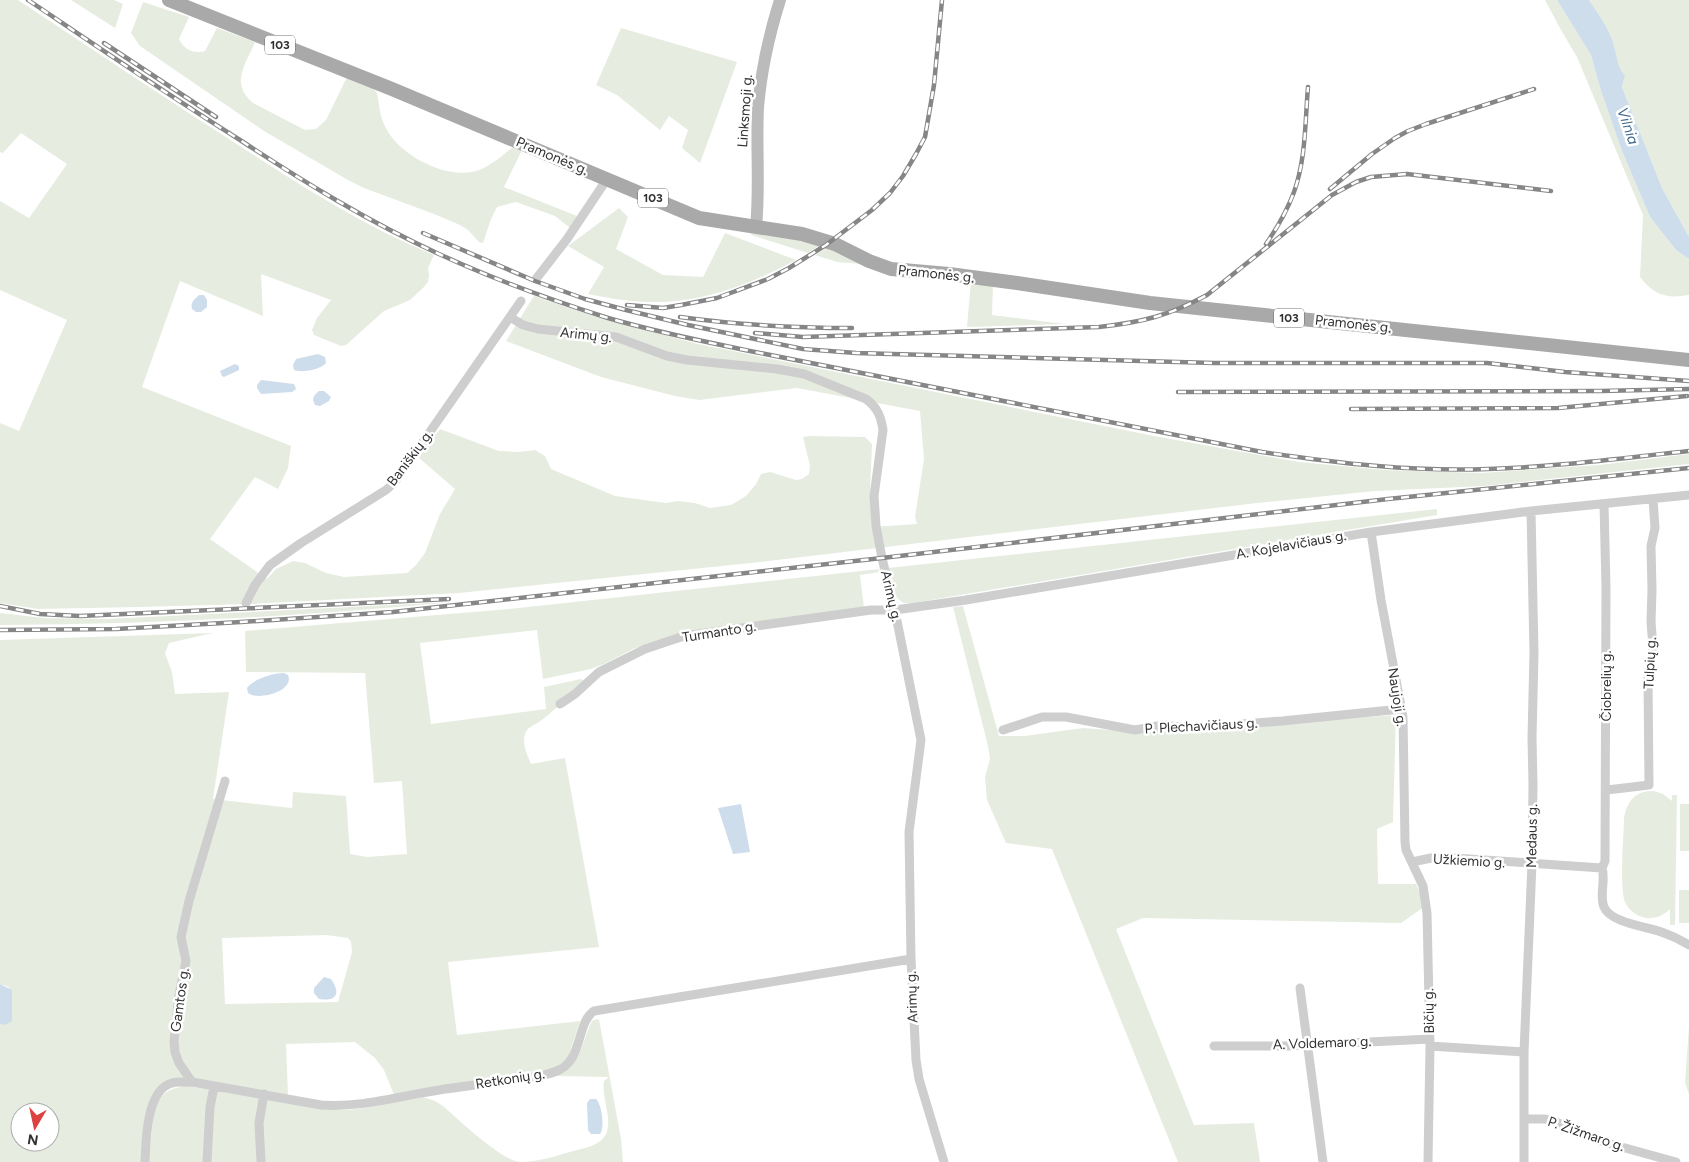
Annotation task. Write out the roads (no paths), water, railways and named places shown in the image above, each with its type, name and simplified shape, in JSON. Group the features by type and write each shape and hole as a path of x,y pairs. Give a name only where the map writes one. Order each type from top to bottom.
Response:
{"main road":[{"name":"Pramonės g.","path":"169,0 392,89 699,218 802,234 826,241 891,269 949,274 1150,303 1689,360"},
{"name":"Linksmoji g.","path":"756,227 758,108 766,51 780,0"}],"street":[{"path":"536,279 567,239 607,179"},
{"name":"Baniškių g.","path":"246,603 270,564 386,490 395,482 521,301"},
{"name":"Arimų g.","path":"510,317 523,325 538,329 616,337 667,356 804,374 866,399 878,411 883,430 874,496 876,526 921,740 909,832 911,959 916,1060 919,1079 944,1162"},
{"name":"A. Kojelavičiaus g.","path":"895,610 966,600 1371,532 1531,511 1689,495"},
{"name":"Tulpių g.","path":"1607,790 1649,785 1648,679 1653,647 1650,622 1652,590 1651,546 1655,528 1653,499"},
{"name":"Čiobrelių g.","path":"1602,868 1606,860 1607,790 1605,749 1606,588 1604,504"},
{"name":"Medaus g.","path":"1524,1162 1524,1052 1532,864 1533,784 1534,653 1531,511"},
{"name":"Naujoji g.","path":"1371,532 1403,723 1405,842 1406,850 1412,862"},
{"name":"Turmanto g.","path":"560,704 575,694 599,672 645,649 684,636 871,610 895,610"},
{"name":"P. Plechavičiaus g.","path":"1003,730 1042,717 1066,717 1135,730 1163,726 1187,728 1282,721 1401,709"},
{"name":"Gamtos g.","path":"192,1082 179,1063 174,1041 179,995 186,961 181,937 189,901 225,781"},
{"name":"Užkiemio g.","path":"1412,862 1431,858 1602,868"},
{"name":"Bičių g.","path":"1412,862 1423,886 1426,907 1430,1042 1428,1162"},
{"path":"1602,868 1604,872 1603,900 1606,911 1618,919 1664,933 1689,945"},
{"name":"Retkonių g.","path":"192,1082 322,1105 343,1106 544,1075 554,1072 569,1063 587,1018 594,1011 911,959"},
{"path":"1300,988 1323,1162"},
{"name":"A. Voldemaro g.","path":"1214,1046 1430,1042 1524,1052"},
{"path":"145,1162 147,1136 154,1098 158,1092 172,1083 192,1082"},
{"path":"207,1162 210,1107 214,1087"},
{"path":"261,1162 259,1123 264,1094"},
{"name":"P. Žižmaro g.","path":"1524,1119 1552,1120 1600,1141 1676,1162"}],"water":[{"name":"Vilnia","path":"1557,0 1589,0 1608,31 1613,42 1618,64 1625,76 1622,87 1662,188 1689,237 1689,259 1676,250 1650,217 1622,151 1601,91 1591,55"},
{"path":"199,295 204,295 207,300 207,307 201,312 196,312 192,309 192,304"},
{"path":"318,354 325,357 326,363 311,370 294,370 293,365 296,359"},
{"path":"235,364 239,366 239,370 224,377 222,376 220,371"},
{"path":"261,380 294,384 296,389 292,392 261,394 257,385"},
{"path":"319,391 324,391 331,397 329,401 320,406 315,405 313,400 314,395"},
{"path":"284,673 288,675 289,681 281,690 259,696 248,693 247,688 259,679 269,675"},
{"path":"741,804 750,852 733,854 718,808"},
{"path":"324,977 331,979 336,988 336,995 325,1000 319,999 314,993 314,988"},
{"path":"0,984 12,990 12,1021 5,1025 0,1024"},
{"path":"590,1099 596,1099 600,1106 603,1121 600,1134 591,1134 588,1130 587,1103"}],"railway":[{"path":"28,0 264,156 387,229 459,263 501,280 565,304 626,323 755,352 1262,452 1318,460 1403,468 1460,470 1564,464 1689,451"},
{"path":"627,305 663,308 681,305 717,298 768,279 826,245 872,210 890,193 903,176 925,137 934,85 942,0"},
{"path":"104,43 216,117"},
{"path":"1266,244 1285,213 1298,179 1304,140 1308,87"},
{"path":"1330,189 1372,154 1408,131 1534,89"},
{"path":"755,333 803,337 1099,327 1129,323 1167,313 1207,295 1332,195 1356,182 1371,177 1407,174 1551,191"},
{"path":"423,233 535,281 585,299 688,325 803,349 856,353 1214,363 1487,363 1565,372 1689,381"},
{"path":"680,317 766,326 852,328"},
{"path":"1178,392 1689,389"},
{"path":"1351,409 1558,408 1687,396"},
{"path":"0,630 116,629 393,612 882,558 1388,499 1689,468"},
{"path":"0,606 40,614 80,616 449,599"}]}
